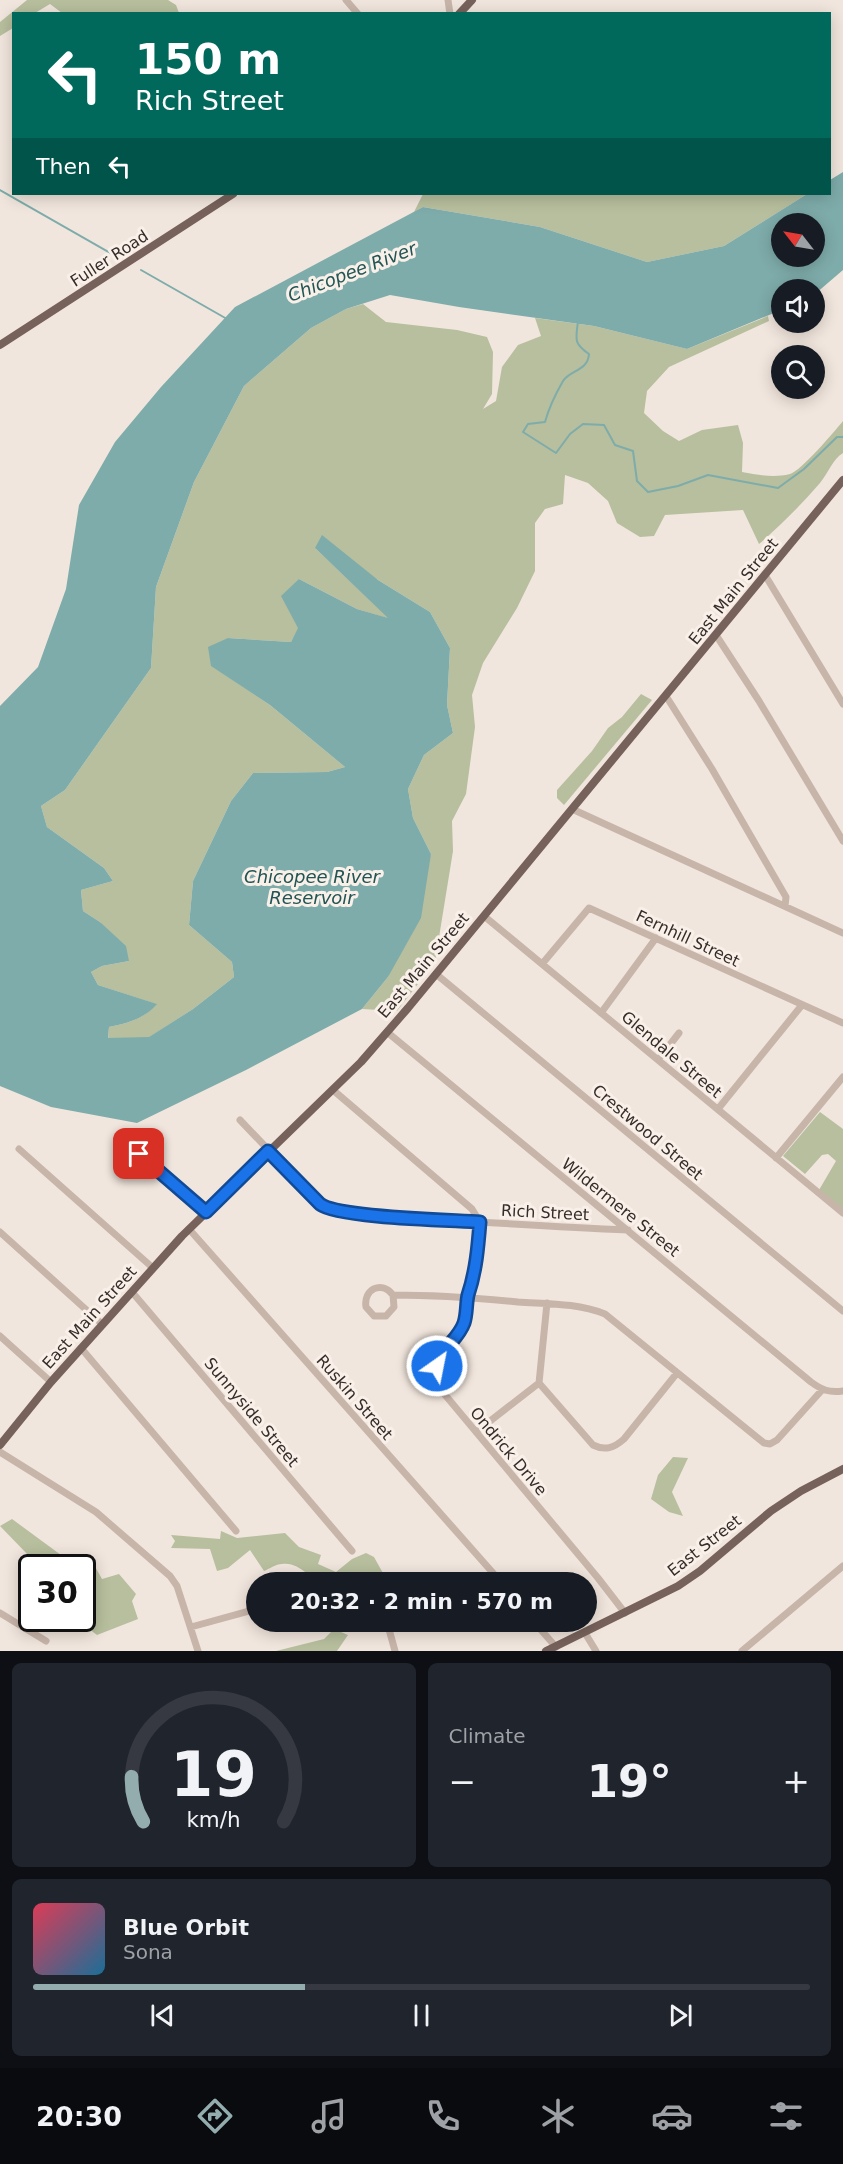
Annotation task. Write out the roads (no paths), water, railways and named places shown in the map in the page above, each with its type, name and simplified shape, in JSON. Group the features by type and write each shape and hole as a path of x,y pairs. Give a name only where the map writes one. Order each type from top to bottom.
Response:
{"main road":[{"path":"461,12 472,0"},
{"name":"Fuller Road","path":"0,345 231,195"},
{"name":"East Main Street","path":"0,1445 51,1382 189,1229 333,1089 387,1032 843,480"},
{"name":"East Street","path":"546,1651 678,1586 700,1571 771,1511 801,1491 843,1469"}],"street":[{"path":"346,0 356,12"},
{"path":"765,575 843,704"},
{"path":"716,635 759,701 843,841"},
{"path":"666,696 786,897 785,906"},
{"path":"572,809 843,933"},
{"name":"Fernhill Street","path":"542,964 589,908 843,1023"},
{"name":"Glendale Street","path":"484,916 843,1213"},
{"path":"601,1013 656,938"},
{"name":"Crestwood Street","path":"436,974 843,1311"},
{"path":"717,1109 802,1005"},
{"name":"Wildermere Street","path":"387,1032 798,1373 822,1390"},
{"path":"658,1060 679,1033"},
{"path":"776,1158 843,1077"},
{"path":"333,1089 454,1192 472,1209 480,1222"},
{"name":"Rich Street","path":"240,1120 320,1204 330,1209 363,1214 628,1230"},
{"path":"20,1149 153,1268"},
{"path":"139,1154 206,1212"},
{"name":"Ondrick Drive","path":"480,1222 475,1277 468,1297 465,1322 441,1356 437,1370 438,1382 446,1398 625,1613"},
{"name":"Ruskin Street","path":"189,1229 492,1572"},
{"path":"0,1232 102,1324"},
{"path":"393,1295 394,1307 388,1315 376,1317 367,1310 365,1298 371,1290 383,1287 393,1295 468,1297 591,1308 605,1314 758,1439 770,1444 777,1440 822,1390 831,1393 843,1391"},
{"name":"Sunnyside Street","path":"132,1292 352,1551"},
{"path":"476,1432 539,1383 547,1303"},
{"path":"0,1336 51,1382"},
{"path":"81,1348 236,1531"},
{"path":"539,1383 593,1445 609,1449 624,1439 677,1372"},
{"path":"0,1452 96,1512 135,1543 170,1576 177,1586 198,1651"},
{"path":"742,1651 843,1566"},
{"path":"191,1627 246,1612"},
{"path":"0,1613 46,1641"},
{"path":"390,1632 395,1651"},
{"path":"543,1632 556,1647"},
{"path":"585,1633 596,1651"}],"water":[{"name":"Chicopee River Reservoir","path":"843,172 843,270 825,285 825,279 771,279 771,314 687,349 594,326 390,295 346,309 311,328 244,386 194,482 156,587 151,668 65,790 41,806 47,827 104,868 113,881 81,890 83,911 100,922 126,946 129,961 102,966 91,972 98,985 157,1004 135,1020 109,1027 108,1038 149,1037 193,1009 234,977 232,962 189,925 193,881 231,801 253,773 327,772 345,767 270,705 211,666 208,647 228,638 291,642 298,628 281,596 299,579 357,609 388,618 315,548 322,535 378,580 430,612 450,648 447,705 453,733 424,755 408,789 413,818 431,854 421,918 388,977 362,1009 246,1070 137,1123 51,1107 0,1086 0,706 38,667 66,589 79,505 115,442 161,387 235,307 423,207 540,227 647,262 724,246 771,217 771,267 825,267 825,213 777,213 805,195 831,195 831,179"}],"waterway":[{"path":"0,190 119,258"},
{"path":"141,270 227,319"},
{"path":"578,321 577,340 580,347 589,354 588,360 563,381 552,401 545,422 528,424 523,432 556,453 570,434 583,424 604,425 615,445 633,451 637,481 648,492 678,486 708,475 778,488 804,469 837,437 843,437"}],"water label":[{"name":"Chicopee River","path":"352,272"}]}
